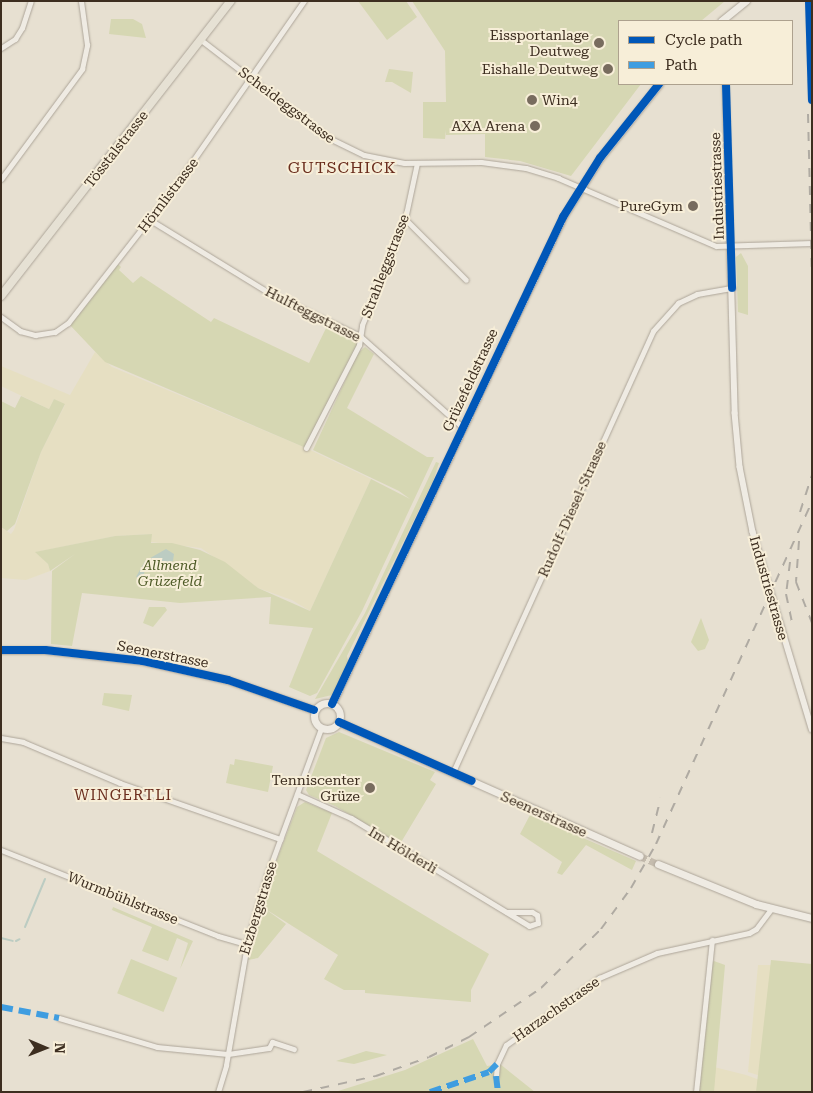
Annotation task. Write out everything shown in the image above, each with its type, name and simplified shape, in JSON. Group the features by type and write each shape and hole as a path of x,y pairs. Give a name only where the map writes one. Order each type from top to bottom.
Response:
{"main road":[{"name":"Tösstalstrasse","path":"1,296 231,1"},
{"path":"722,20 746,1"},
{"name":"Grüzefeldstrasse","path":"332,704 550,241 580,187 658,85"},
{"name":"Seenerstrasse","path":"1,650 45,650 143,661 228,680 314,710"},
{"path":"320,704 332,704 340,713 339,722 333,728 321,728 314,719 314,710 320,704"},
{"name":"Seenerstrasse","path":"339,722 640,856"},
{"path":"658,864 771,909 812,918"}],"street":[{"path":"1,48 15,39 22,28 30,1"},
{"path":"1,178 82,69 86,37 80,1"},
{"name":"Hörnlistrasse","path":"1,317 20,331 35,335 48,334 62,328 150,220 251,79 304,1"},
{"path":"809,1 812,100"},
{"name":"Scheideggstrasse","path":"201,40 339,145 377,158 417,163 513,165 580,187 716,246 812,243"},
{"name":"Industriestrasse","path":"726,85 737,440 746,501 759,557 812,729"},
{"name":"Strahleggstrasse","path":"306,448 359,345 360,336 405,219 417,163"},
{"path":"405,219 466,280"},
{"name":"Hulfteggstrasse","path":"150,220 269,293 360,336 462,427"},
{"name":"Rudolf-Diesel-Strasse","path":"452,772 653,331 678,303 696,294 732,288"},
{"name":"Etzbergstrasse","path":"218,1092 228,1054 246,944 280,839 321,728"},
{"path":"1,738 23,742 120,783 280,839"},
{"name":"Im Hölderli","path":"297,794 350,818 529,926 538,922 537,915 532,912 507,912"},
{"name":"Wurmbühlstrasse","path":"1,850 218,936 246,944"},
{"name":"Harzachstrasse","path":"496,1076 497,1064 506,1045 568,997 632,962 712,940 739,936 756,929 771,909"},
{"path":"696,1092 712,940"},
{"path":"60,1018 157,1046 228,1054 269,1048 272,1042 294,1050"}],"shaded area":[{"path":"95,352 112,367 306,448 371,479 310,611 292,600 258,588 201,548 151,542 151,534 115,536 36,552 48,564 50,571 26,580 1,578 1,527 11,534 14,530 41,452 65,405 54,399 49,409 1,386 1,366 70,395"},
{"path":"166,549 174,554 173,561 146,568 142,579 136,577 145,561"},
{"path":"758,965 783,965 812,1092 748,1072"},
{"path":"714,1067 746,1075 794,1092 714,1092"}],"green space":[{"path":"358,1 406,1 417,17 387,40"},
{"path":"412,1 725,1 702,20 618,20 618,85 640,85 571,176 520,161 485,157 485,134 446,135 446,130 445,139 423,138 423,102 446,102 445,51"},
{"path":"111,19 133,19 142,24 146,38 109,34"},
{"path":"389,69 413,72 411,93 392,82 385,82"},
{"path":"741,253 748,266 748,315 738,312 736,257"},
{"path":"116,262 121,267 119,270 133,283 141,276 211,322 214,318 309,363 330,320 360,336 359,345 306,448 105,362 68,323"},
{"name":"Allmend Grüzefeld","path":"365,347 374,354 347,408 427,457 434,457 362,611 317,693 310,696 289,687 313,628 269,624 271,597 180,603 82,593 72,646 51,644 52,571 75,554 50,571 48,564 35,552 115,536 152,534 151,543 172,543 200,550 225,562 258,588 310,611 371,479 410,499 399,491 313,450 358,353"},
{"path":"21,396 49,409 54,399 65,404 41,452 15,524 7,531 1,527 1,401 15,408"},
{"path":"436,462 439,463 433,481 347,656 348,662 332,695 315,699 365,613"},
{"path":"149,607 165,607 167,610 153,627 143,623"},
{"path":"701,618 709,640 705,649 698,651 691,642"},
{"path":"104,693 132,695 129,711 102,705"},
{"name":"Tenniscenter Grüze","path":"339,732 435,772 430,780 436,784 400,844 335,806 309,795 306,790 326,738"},
{"path":"235,759 273,766 268,792 226,783 230,764 234,765"},
{"path":"305,802 332,813 317,851 489,954 471,990 471,1002 365,993 365,990 344,990 324,979 338,955 264,908 286,924 258,958 248,960 268,883 297,807"},
{"path":"530,815 636,861 632,870 586,845 562,875 557,873 562,862 520,834"},
{"path":"113,907 193,941 180,969 188,943 177,938 168,961 142,951 152,927 112,910"},
{"path":"131,959 177,978 163,1012 117,993"},
{"path":"771,960 812,964 812,1092 756,1092"},
{"path":"714,961 725,965 714,1092 696,1092 710,965"},
{"path":"473,1039 487,1066 500,1064 535,1092 335,1092 405,1070"},
{"path":"366,1051 387,1055 354,1064 336,1061"}],"waterway":[{"path":"25,927 45,879"},
{"path":"1,938 13,941"},
{"path":"16,941 20,939"}],"tunnel":[{"path":"640,856 658,864"}],"railway":[{"path":"808,114 812,275"},
{"path":"800,512 812,476"},
{"path":"303,1092 376,1076 429,1057 469,1037 541,988 601,929 631,888 656,844 812,501"},
{"path":"799,541 796,582 812,623"},
{"path":"790,562 786,594 793,627"},
{"path":"652,833 661,798"}],"marked path":[{"path":"1,1007 59,1018"},
{"path":"430,1092 489,1072 497,1064"},
{"path":"496,1076 498,1092"}],"cycle path":[{"path":"809,1 812,100"},
{"path":"332,704 563,217 600,158 658,85"},
{"path":"726,85 732,288"},
{"path":"1,650 45,650 143,661 228,680 314,710"},
{"path":"339,722 472,781"}],"place":[{"name":"Eissportanlage Deutweg","path":"599,43"},
{"name":"Eishalle Deutweg","path":"608,69"},
{"name":"Win4","path":"532,100"},
{"name":"AXA Arena","path":"535,126"},
{"name":"PureGym","path":"693,206"},
{"name":"Tenniscenter Grüze","path":"370,788"}],"district":[{"name":"GUTSCHICK","path":"342,168"},
{"name":"WINGERTLI","path":"123,796"}]}
